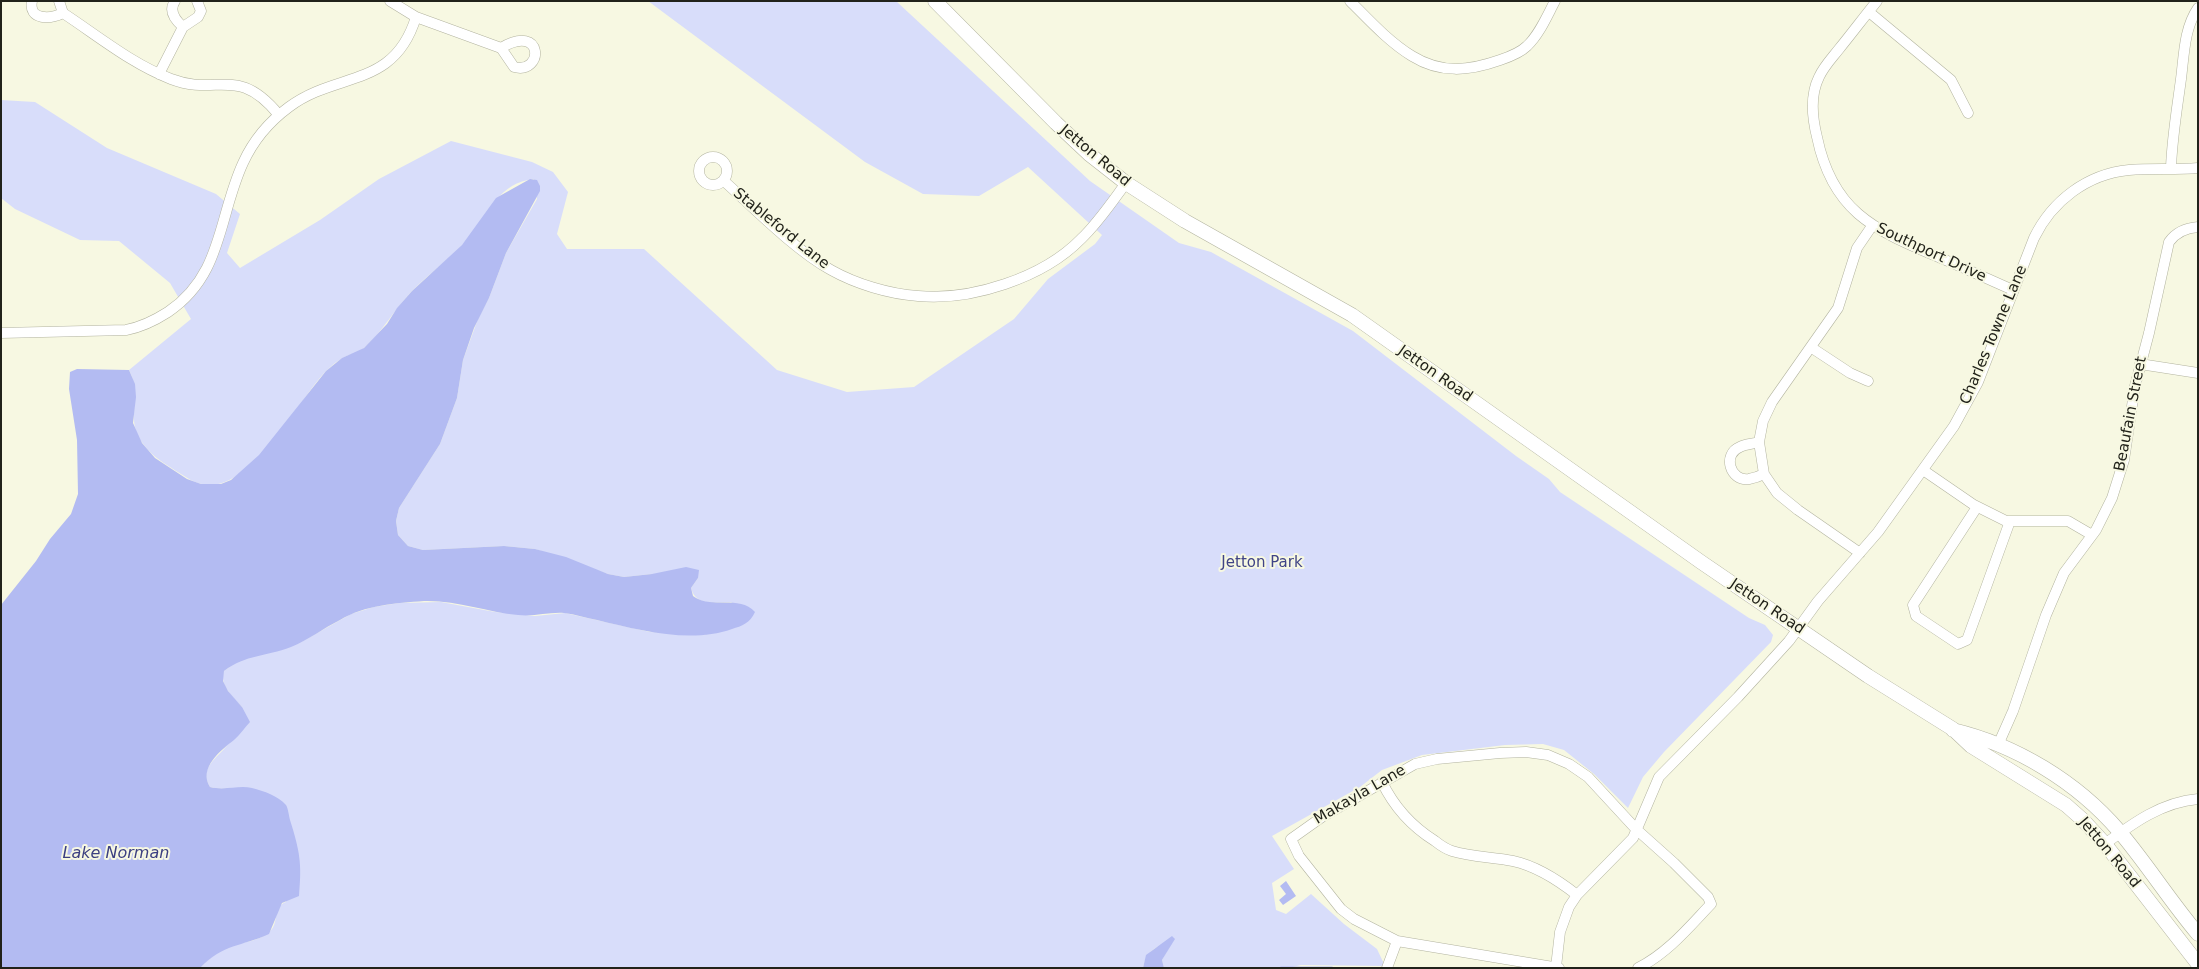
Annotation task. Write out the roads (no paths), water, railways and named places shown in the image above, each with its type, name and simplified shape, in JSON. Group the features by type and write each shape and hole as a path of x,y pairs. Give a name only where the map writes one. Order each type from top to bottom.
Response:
{"street":[{"path":"32,1 31,6 34,13 42,18 53,18 62,14"},
{"path":"59,1 62,14 159,74 186,83 243,86 265,99 279,115"},
{"path":"175,1 172,6 173,13 183,27"},
{"path":"159,74 183,27 198,17 201,11 197,1"},
{"path":"390,1 416,17 501,48"},
{"name":"Jetton Road","path":"935,1 1056,123 1089,154 1126,183 1185,221 1352,315 1797,628 1953,730 1971,746 2031,781 2066,805 2084,820 2105,844 2162,920 2198,964"},
{"path":"1350,1 1385,35 1412,56 1434,67 1460,70 1484,66 1521,51 1538,32 1555,1"},
{"name":"Southport Drive","path":"1877,1 1820,74 1814,90 1813,109 1820,150 1829,176 1845,202 1872,226 1901,241 2014,290"},
{"path":"2171,168 2172,144 2186,39 2198,8"},
{"path":"1869,12 1951,80 1968,113"},
{"path":"1,333 126,330 146,325 173,308 197,284 204,274 220,237 244,160 269,124 301,99 321,90 361,77 386,64 401,50 408,39 416,17"},
{"name":"Charles Towne Lane","path":"1557,968 1564,918 1577,895 1633,838 1659,777 1738,697 1789,641 1797,628 1889,517 1954,426 1978,382 2041,224 2066,196 2103,175 2128,170 2198,168"},
{"name":"Stableford Lane","path":"724,181 773,226 832,270 885,290 920,297 971,293 999,286 1034,272 1081,240 1126,183"},
{"path":"1860,553 1783,499 1764,474 1760,442 1763,421 1772,402 1812,348 1838,308 1857,248 1872,226"},
{"name":"Beaufain Street","path":"1998,745 2013,711 2064,573 2092,535 2112,498 2124,460 2140,364 2149,333 2169,242 2174,235 2182,230 2198,227"},
{"path":"1812,348 1850,373 1868,381"},
{"path":"2140,364 2198,373"},
{"path":"1760,442 1739,447 1734,451 1730,462 1734,475 1740,478 1748,480 1764,474"},
{"path":"1923,470 1977,507 2006,521 2068,522 2092,535"},
{"path":"1977,507 1912,605 1916,616 1958,644 1967,640 2010,521"},
{"name":"Jetton Road","path":"1953,730 1977,735 2049,770 2086,797 2120,832 2198,934"},
{"name":"Makayla Lane","path":"1557,968 1397,940 1354,919 1341,909 1299,856 1291,839 1322,816 1415,764 1437,759 1526,752 1548,755 1569,764 1588,777 1636,829 1674,863 1708,898 1711,904 1672,944 1638,968"},
{"path":"1382,782 1391,800 1406,818 1424,835 1450,851 1514,861 1527,865 1553,878 1577,895"},
{"path":"2105,844 2120,832 2163,807 2198,799"},
{"path":"1387,968 1397,940"}],"water":[{"name":"Lake Norman","path":"530,179 537,180 540,191 506,253 489,298 474,328 463,360 457,398 440,444 399,508 396,521 398,535 408,546 423,550 504,546 535,549 566,557 608,574 624,577 686,567 699,570 698,578 691,588 693,596 708,602 741,604 755,612 751,619 739,627 716,633 682,635 630,628 564,613 524,615 448,602 424,601 381,606 360,611 291,647 232,665 224,671 223,681 228,691 242,707 250,722 213,760 209,766 207,780 210,787 252,788 275,796 286,805 299,858 299,896 282,903 269,934 233,946 217,954 200,968 1,968 1,605 71,514 78,494 77,440 69,389 70,372 77,369 129,370 135,384 136,397 133,423 142,443 155,458 187,479 201,484 221,484 231,480 259,455 326,371 342,358 364,348 387,324 397,308 412,291 462,245 496,198"},
{"path":"1286,881 1296,896 1283,905 1279,900 1286,894 1280,886"},
{"path":"1172,936 1175,939 1162,960 1164,968 1143,968 1146,955"}],"waterway":[{"path":"1281,968 1332,968"}],"park label":[{"name":"Jetton Park","path":"1262,563"}]}
